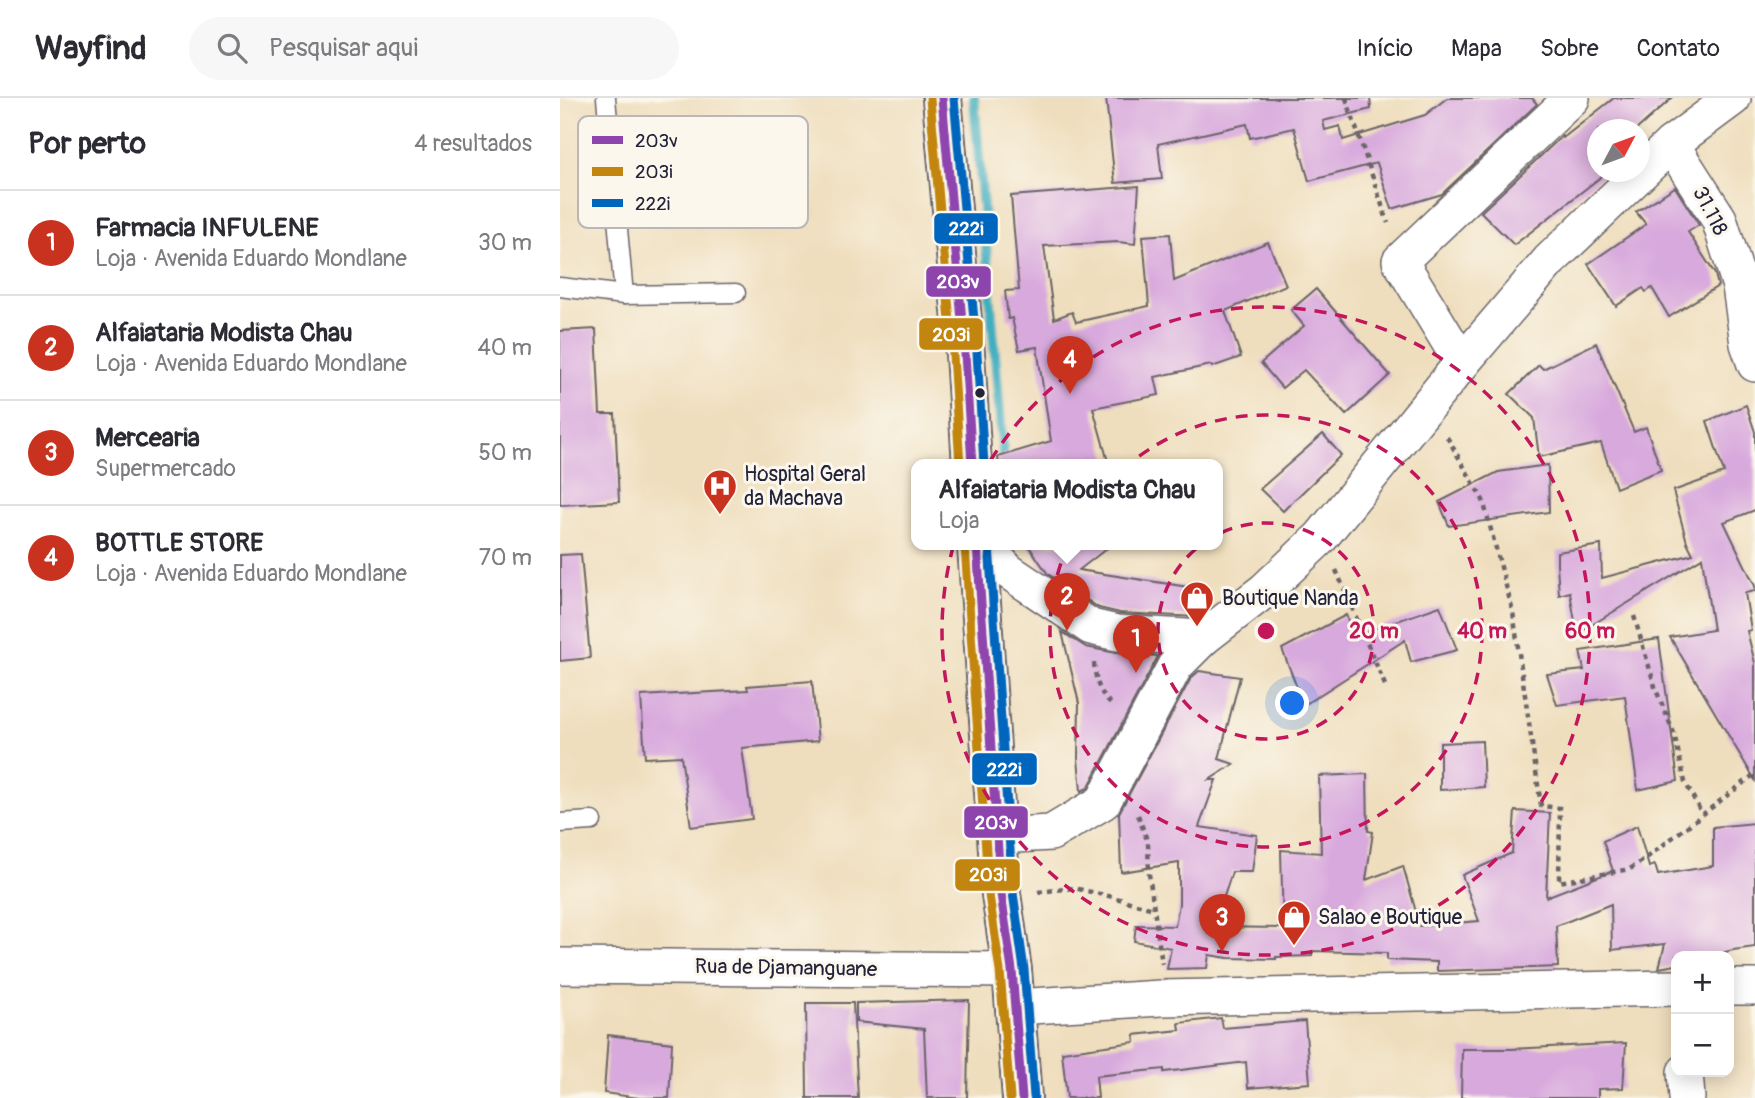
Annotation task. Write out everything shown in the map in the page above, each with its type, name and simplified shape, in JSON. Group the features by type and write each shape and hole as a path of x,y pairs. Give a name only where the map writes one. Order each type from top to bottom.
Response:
{"main road":[{"path":"942,98 972,459"},
{"path":"977,550 997,836 1014,988 1022,1098"}],"street":[{"path":"1462,363 1400,261 1572,98"},
{"path":"997,836 1051,833 1102,802 1175,666 1203,638 1265,590 1321,537 1462,363 1549,261 1671,144 1733,98"},
{"name":"31.118","path":"1671,144 1719,219 1740,286 1748,344 1755,365"},
{"path":"989,550 1009,571 1091,627 1117,633 1203,638"},
{"name":"Rua de Djamanguane","path":"560,966 1014,988 1161,998 1671,988"},
{"path":"1734,987 1755,987"},
{"path":"1685,1077 1687,1098"}],"lane":[{"path":"607,98 609,116"},
{"path":"618,228 624,295"},
{"path":"560,286 624,295 736,293"},
{"path":"560,823 592,821"}],"path":[{"path":"1346,98 1400,261"},
{"path":"1429,406 1483,500 1513,612 1541,806 1560,808 1559,882 1630,869 1755,774"},
{"path":"1321,537 1385,685"},
{"path":"1634,616 1656,690 1674,733 1685,782 1702,814"},
{"path":"1091,627 1096,683 1102,696 1118,710"},
{"path":"1115,779 1137,813 1148,843 1153,909 1162,963 1161,998"},
{"path":"1002,894 1074,888 1153,909"}],"building":[{"path":"1106,98 1370,98 1371,109 1323,121 1325,130 1340,126 1343,140 1425,115 1447,98 1532,98 1537,104 1442,194 1392,209 1377,163 1309,181 1294,128 1250,138 1247,124 1158,144 1162,179 1115,183"},
{"path":"1614,98 1672,98 1648,119 1587,119"},
{"path":"1587,119 1587,182 1594,182 1514,245 1481,212 1562,136 1563,138"},
{"path":"1139,186 1135,244 1118,242 1044,246 1054,319 1072,312 1076,322 1149,306 1143,236 1170,234 1174,281 1268,242 1286,285 1225,311 1241,357 1212,367 1211,365 1155,377 1159,395 1093,408 1107,459 998,459 1051,441 1037,347 1019,350 1012,318 1008,319 1005,291 1019,290 1011,196"},
{"path":"1675,187 1699,225 1688,232 1715,274 1718,286 1669,317 1652,288 1646,292 1643,288 1616,306 1588,264 1646,224 1636,212"},
{"path":"1316,289 1390,375 1346,415 1304,370 1282,388 1261,363 1304,326 1291,310"},
{"path":"596,329 600,414 615,414 619,502 560,505 560,331"},
{"path":"1596,343 1634,432 1646,427 1661,470 1616,488 1601,443 1539,457 1534,418 1509,394 1539,365 1543,369"},
{"path":"1746,405 1755,432 1755,510 1724,522 1755,586 1755,591 1745,593 1751,630 1747,631 1755,663 1755,780 1670,637 1713,630 1702,558 1577,634 1570,592 1559,595 1557,564 1557,552 1601,545 1602,578 1693,554 1673,491 1724,473 1707,421"},
{"path":"1323,434 1341,455 1283,511 1260,489"},
{"path":"1548,465 1549,512 1449,526 1439,502 1498,472"},
{"path":"1031,550 1105,550 1079,570 1201,589 1205,611 1197,617 1120,613 1099,608 1048,574"},
{"path":"581,554 590,658 560,661 560,555"},
{"path":"1440,606 1457,650 1411,662 1405,640 1304,705 1282,649 1346,615 1354,636"},
{"path":"1062,632 1086,647 1116,653 1158,656 1088,788 1081,791 1078,758 1079,703"},
{"path":"1659,639 1678,781 1638,790 1625,696 1557,705 1547,674 1584,670 1580,651"},
{"path":"1199,671 1240,677 1219,759 1234,764 1209,780 1216,780 1199,827 1257,835 1252,872 1232,872 1214,927 1283,928 1281,850 1321,853 1319,776 1367,774 1368,831 1373,832 1366,880 1403,866 1420,926 1479,921 1462,875 1512,853 1515,811 1550,813 1546,897 1613,871 1603,841 1637,826 1649,867 1655,865 1658,875 1713,866 1713,827 1755,823 1755,947 1729,951 1671,951 1671,966 1659,968 1665,944 1612,950 1611,904 1556,926 1558,967 1437,971 1437,962 1387,960 1387,953 1312,951 1312,956 1276,959 1209,955 1207,968 1167,969 1171,948 1134,941 1136,925 1175,926 1179,904 1179,863 1121,872 1119,813 1191,678"},
{"path":"812,681 818,741 742,748 752,819 691,827 681,756 645,758 641,696 748,690 747,686"},
{"path":"1482,741 1484,787 1440,790 1440,743"},
{"path":"969,1000 967,1098 927,1098 924,1029 856,1022 856,1003"},
{"path":"806,1003 853,1003 858,1098 807,1098"},
{"path":"1221,1018 1223,1028 1305,1021 1310,1083 1248,1088 1246,1062 1164,1072 1164,1069 1096,1076 1098,1098 1067,1098 1062,1052 1135,1042 1134,1035 1180,1030 1179,1023"},
{"path":"608,1035 672,1043 669,1098 639,1098 604,1093"},
{"path":"1626,1043 1623,1088 1598,1089 1598,1098 1461,1098 1462,1049"}],"waterway":[{"path":"974,98 1004,459"}],"transit line":[{"name":"203v","path":"942,98 972,459"},
{"name":"222i","path":"954,98 984,459"},
{"name":"203i","path":"930,99 960,459"},
{"name":"203i","path":"965,550 989,895 1000,971 1010,1098"},
{"name":"203v","path":"977,550 1001,894 1012,970 1022,1098"},
{"name":"222i","path":"989,550 1013,893 1024,969 1034,1097"}],"place":[{"name":"BOTTLE STORE","path":"1070,394"},
{"name":"Hospital Geral da Machava","path":"720,516"},
{"name":"Boutique Nanda","path":"1197,628"},
{"name":"Alfaiataria Modista Chau","path":"1067,631"},
{"name":"Farmacia INFULENE","path":"1136,673"},
{"name":"Salao e Boutique","path":"1294,947"},
{"name":"Mercearia","path":"1222,952"}]}
